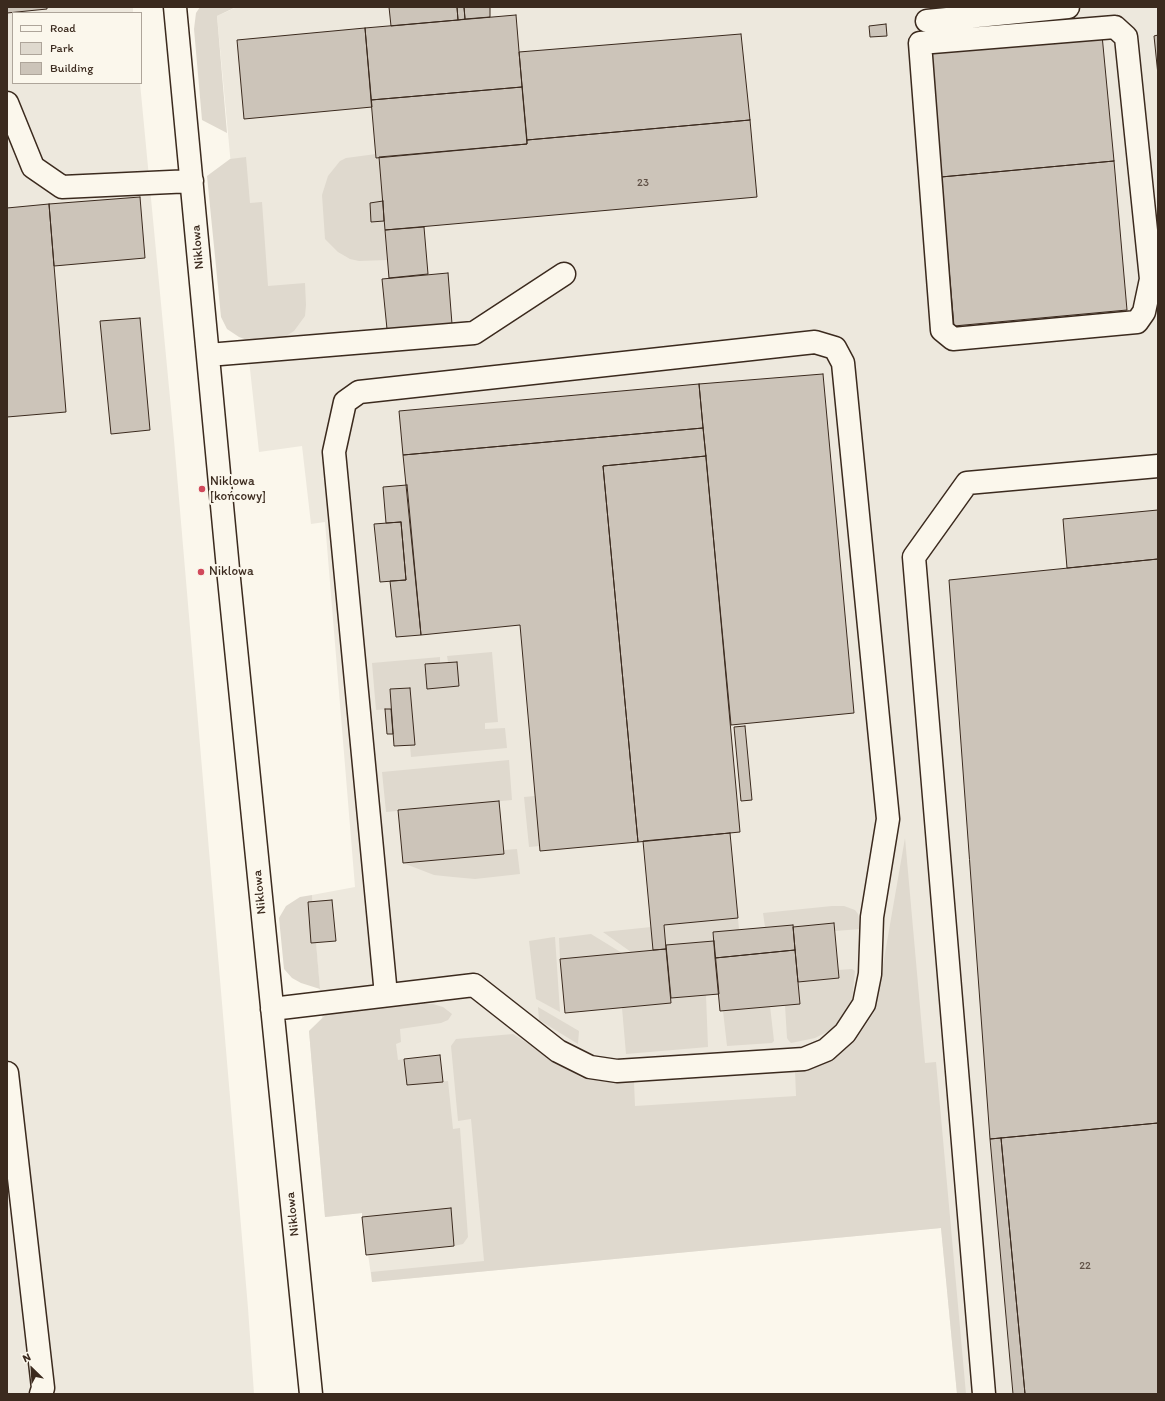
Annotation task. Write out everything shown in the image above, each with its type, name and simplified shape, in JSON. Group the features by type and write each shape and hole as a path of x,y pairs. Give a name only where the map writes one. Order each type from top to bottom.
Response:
{"street":[{"name":"Niklowa","path":"175,7 272,1009 311,1394"},
{"path":"927,21 1068,7"},
{"path":"1115,27 1126,37 1155,279 1144,312 1137,322 953,339 942,330 920,43 1115,27"},
{"path":"7,103 33,167 62,187 192,181"},
{"path":"208,355 474,333 564,274"},
{"path":"272,1009 474,985 558,1051 590,1067 617,1071 804,1059 826,1050 845,1033 864,1004 870,974 872,917 888,819 842,363 835,348 815,342 799,343 359,392 345,402 334,452 386,995"},
{"path":"984,1394 914,557 967,483 1158,466"},
{"path":"7,1073 42,1388 41,1394"}],"shaded area":[{"path":"7,7 133,7 133,12 12,12 12,84 140,84 174,440 248,1308 254,1394 7,1394"},
{"path":"237,7 1158,7 1158,1394 957,1394 941,1228 372,1282 362,1213 325,1217 309,1031 322,1018 312,895 355,887 325,522 311,524 302,446 259,452 217,16"}],"green space":[{"path":"200,7 236,7 217,16 227,133 202,120 194,29 196,13"},
{"path":"376,154 379,157 383,201 370,203 371,222 384,221 388,260 359,261 350,259 338,252 325,239 322,195 328,176 340,161 346,158"},
{"path":"246,157 250,203 262,202 268,286 305,283 305,316 294,331 286,336 273,339 247,340 239,337 227,329 221,317 207,176 230,159"},
{"path":"1127,310 1126,315 1045,321 1044,318"},
{"path":"492,652 498,722 485,723 485,729 505,728 507,748 411,757 410,745 415,744 410,688 390,689 391,709 376,710 372,663 440,657 440,663 425,664 427,689 459,686 457,662 448,662 447,656"},
{"path":"509,760 512,800 386,812 382,772"},
{"path":"535,796 540,846 529,847 524,797"},
{"path":"905,838 925,1063 936,1062 966,1394 957,1394 941,1228 372,1282 371,1272 484,1261 471,1119 458,1121 451,1046 456,1039 513,1034 582,1078 613,1082 634,1082 635,1106 796,1096 795,1070 812,1068 823,1064 842,1052 855,1041 875,1011"},
{"path":"517,849 520,874 475,879 453,877 434,875 403,863 504,854 504,850"},
{"path":"312,895 320,989 301,983 292,978 284,969 279,918 286,906 300,897"},
{"path":"844,906 855,910 858,914 861,929 835,931 834,923 793,927 792,925 765,927 763,913"},
{"path":"738,918 739,930 713,932 714,941 666,945 664,925"},
{"path":"651,927 653,950 631,952 603,932"},
{"path":"591,934 622,953 560,959 559,938"},
{"path":"555,937 560,1012 536,999 529,941"},
{"path":"852,969 855,971 852,1001 836,1025 829,1031 815,1038 791,1043 787,1038 785,1005 798,982 839,978 838,970"},
{"path":"706,995 708,1047 626,1054 622,1008 671,1003 671,998"},
{"path":"410,1002 433,1004 443,1007 452,1014 448,1020 441,1023 400,1029 401,1042 396,1044 398,1060 404,1059 407,1085 448,1081 453,1129 460,1128 468,1237 463,1244 454,1246 451,1209 362,1217 362,1213 325,1217 309,1031 328,1013"},
{"path":"770,1006 774,1041 772,1043 727,1046 723,1011"},
{"path":"538,1007 579,1031 578,1044 539,1020"}],"building":[{"path":"7,7 47,7 47,9 7,13"},
{"path":"389,7 457,7 458,20 391,26"},
{"path":"457,7 464,7 465,19 458,20"},
{"path":"464,7 490,7 490,17 465,19"},
{"path":"516,15 522,87 371,100 365,28"},
{"path":"886,24 887,36 870,37 869,26"},
{"path":"365,28 372,107 244,119 237,40"},
{"path":"741,34 750,120 527,140 519,52"},
{"path":"1102,35 1114,161 941,177 929,51"},
{"path":"1158,35 1158,75 1154,36"},
{"path":"522,87 527,144 376,158 371,100"},
{"path":"750,120 757,197 385,230 379,157 527,144 527,140"},
{"path":"1114,161 1127,310 954,326 941,177"},
{"path":"140,197 145,258 54,266 49,204"},
{"path":"383,201 384,221 371,222 370,203"},
{"path":"49,204 66,412 7,417 7,208"},
{"path":"424,227 428,274 389,278 385,230"},
{"path":"448,273 452,324 387,329 382,279"},
{"path":"140,318 150,430 111,434 100,321"},
{"path":"823,374 854,713 731,725 699,384"},
{"path":"699,384 703,428 403,455 399,411"},
{"path":"703,428 706,456 603,466 638,842 540,851 520,625 421,635 403,455"},
{"path":"706,456 740,832 638,842 603,466"},
{"path":"407,485 421,635 396,637 390,581 406,580 401,522 386,523 383,487"},
{"path":"1158,510 1158,559 1067,568 1063,519"},
{"path":"401,522 406,580 380,582 374,524"},
{"path":"1158,559 1158,1123 990,1139 949,580"},
{"path":"457,662 459,686 427,689 425,664"},
{"path":"410,688 415,745 394,746 390,689"},
{"path":"385,709 391,709 393,734 387,734"},
{"path":"745,726 752,800 741,801 734,727"},
{"path":"499,801 504,854 403,863 398,810"},
{"path":"730,833 738,918 664,925 666,949 653,950 643,841"},
{"path":"332,900 336,941 311,943 308,902"},
{"path":"834,923 839,978 798,982 793,927"},
{"path":"793,925 795,950 715,958 713,932"},
{"path":"714,941 719,994 671,998 666,945"},
{"path":"666,949 671,1003 565,1013 560,959"},
{"path":"795,950 800,1004 720,1011 715,958"},
{"path":"440,1055 443,1082 407,1085 404,1059"},
{"path":"1158,1123 1158,1394 1025,1394 1001,1138"},
{"path":"1001,1138 1025,1394 1013,1394 990,1139"},
{"path":"451,1208 454,1246 366,1255 362,1217"}],"place":[{"name":"Niklowa [końcowy]","path":"202,489"},
{"name":"Niklowa","path":"201,572"}]}
